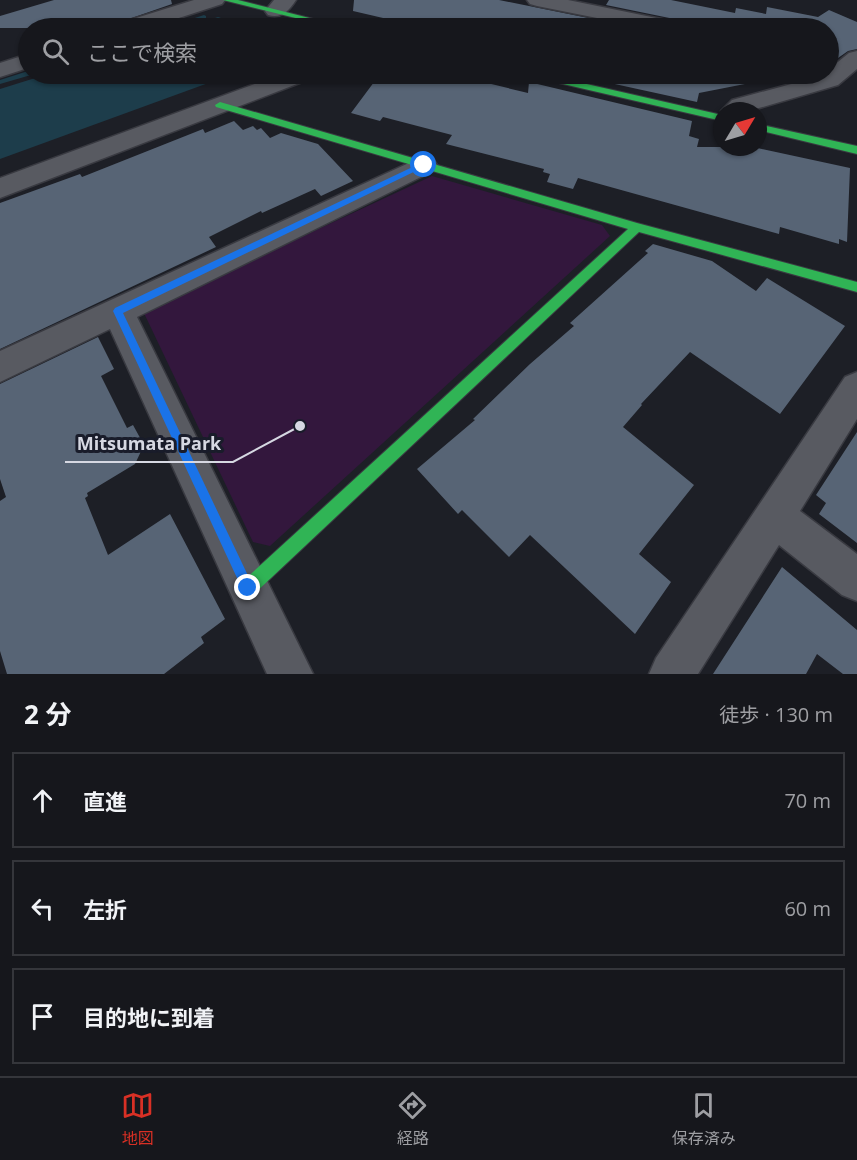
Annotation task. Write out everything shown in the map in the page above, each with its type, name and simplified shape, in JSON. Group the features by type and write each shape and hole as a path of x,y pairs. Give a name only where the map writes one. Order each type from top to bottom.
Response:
{"street":[{"path":"159,18 215,0"},
{"path":"227,0 280,6 315,18"},
{"path":"537,0 626,18"},
{"path":"839,55 856,60"},
{"path":"839,74 856,60"},
{"path":"0,70 18,64"},
{"path":"0,188 276,84"},
{"path":"576,84 713,116"},
{"path":"752,102 819,84"},
{"path":"220,105 637,227 857,287"},
{"path":"767,129 857,150"},
{"path":"0,368 424,165"},
{"path":"248,588 637,227"},
{"path":"118,311 290,674"},
{"path":"672,674 857,388"},
{"path":"775,517 857,580"}],"shaded area":[{"path":"432,176 602,225 610,236 270,546 253,542 143,311"}],"water":[{"path":"18,83 206,84 0,159 0,89"}],"building":[{"path":"54,0 171,0 172,4 132,18 18,18 18,28 0,28 0,16"},
{"path":"354,0 499,0 588,18 383,18 353,11"},
{"path":"609,0 671,0 735,13 736,8 766,14 767,7 818,17 829,10 857,22 857,49 848,51 839,57 839,18 669,18 606,5"},
{"path":"373,84 491,84 528,93 529,84 537,84 692,121 689,136 699,139 697,147 713,147 713,156 767,156 767,150 850,168 847,242 839,239 839,244 780,227 779,234 578,178 573,189 547,182 550,174 543,172 544,169 446,144 452,135 383,117 380,121 351,113"},
{"path":"615,84 745,84 699,93 697,102"},
{"path":"234,121 243,130 253,126 257,130 261,128 270,138 281,133 318,144 353,181 321,196 315,189 262,213 261,211 209,237 216,247 0,349 0,203 80,174 82,177 203,129 205,133"},
{"path":"653,244 712,261 756,291 767,278 845,326 780,414 690,352 641,404 623,427 694,485 639,554 671,582 635,634 530,535 509,557 462,510 458,514 417,469 475,420 473,419 530,364 574,326 570,323 648,253 645,251"},
{"path":"98,337 114,369 101,376 127,428 133,425 144,445 135,464 87,493 88,496 85,498 108,555 170,514 225,619 201,637 204,643 164,674 7,674 0,651 0,501 6,497 0,479 0,384"},
{"path":"857,432 857,543 819,514 826,503 816,495"},
{"path":"782,567 857,630 857,674 843,674 817,654 806,674 713,674"}],"waterway":[{"path":"0,82 18,76"}],"traffic: fast":[{"path":"227,0 303,18"},
{"path":"576,84 713,116"},
{"path":"220,105 637,227 857,287"},
{"path":"767,129 857,150"},
{"path":"248,588 637,227"}],"place":[{"name":"Mitsumata Park","path":"300,426"}],"route":[{"path":"248,588 118,311 424,165"}]}
